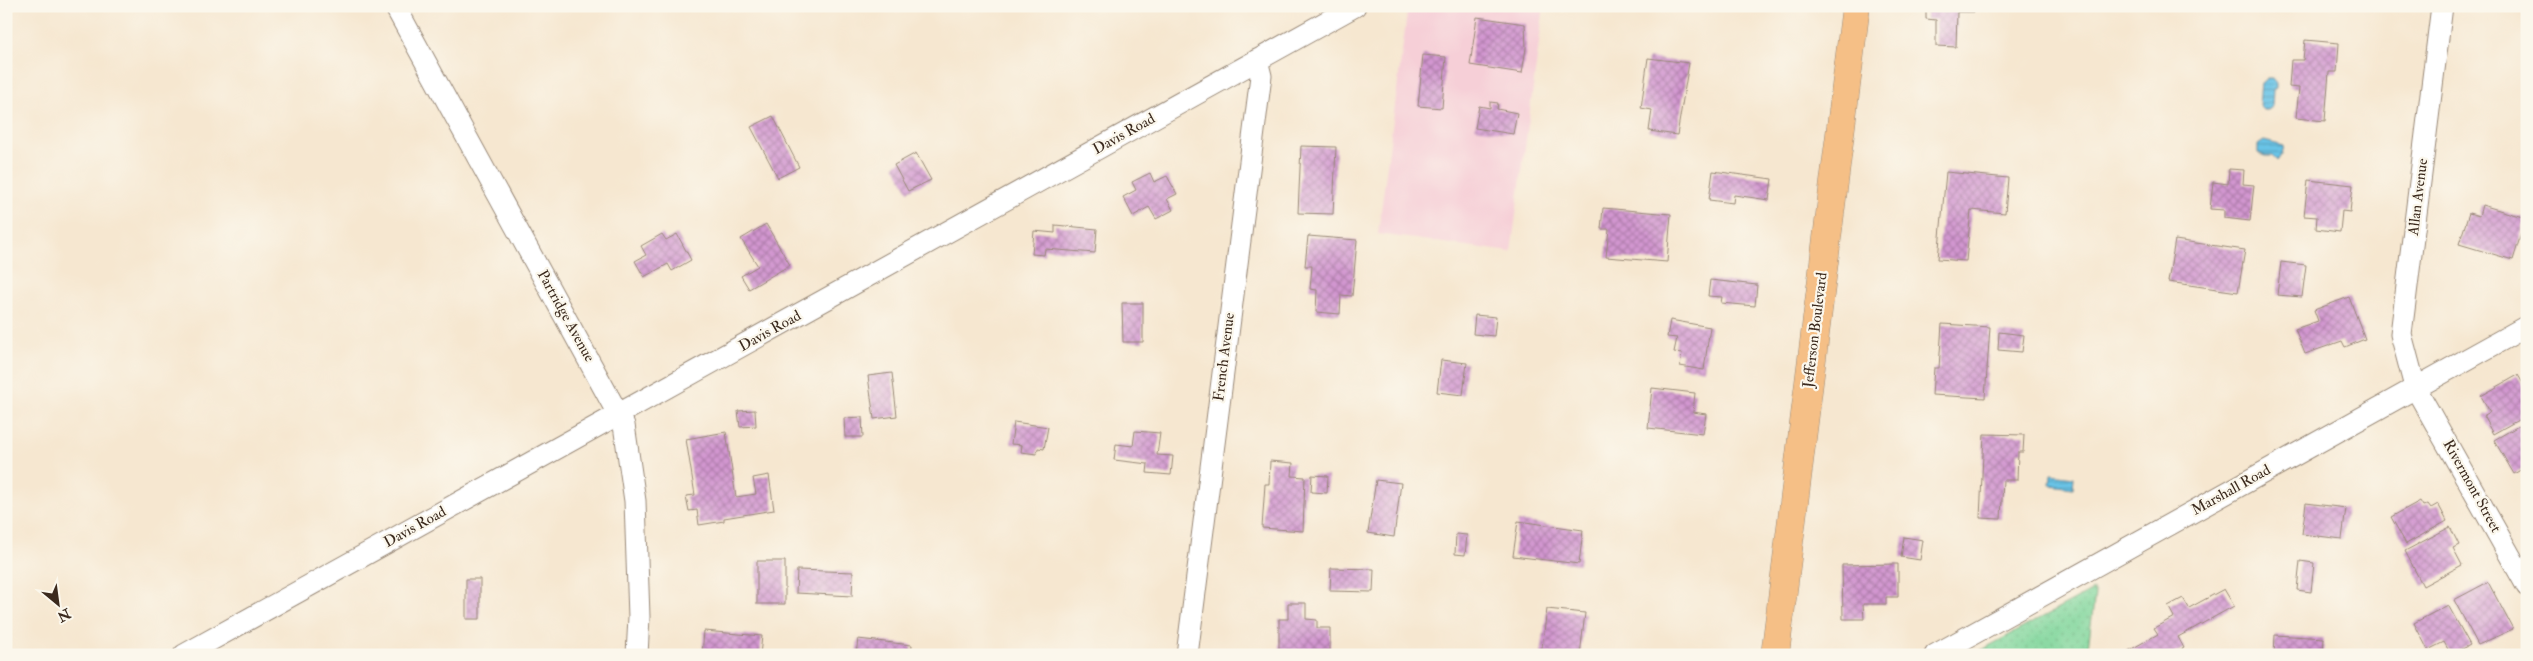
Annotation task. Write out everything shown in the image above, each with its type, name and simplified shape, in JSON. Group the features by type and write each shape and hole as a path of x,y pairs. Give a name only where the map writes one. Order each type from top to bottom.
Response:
{"main road":[{"name":"Jefferson Boulevard","path":"1775,655 1856,6"}],"street":[{"name":"Partridge Avenue","path":"395,6 620,414 624,425 635,502 639,617 637,655"},
{"name":"Davis Road","path":"184,655 1355,6"},
{"name":"Allan Avenue","path":"2415,387 2402,334 2442,6"},
{"name":"French Avenue","path":"1187,655 1261,76 1257,60"},
{"name":"Marshall Road","path":"1935,655 2527,326"},
{"name":"Rivermont Street","path":"2415,387 2527,586"}],"shaded area":[{"path":"1408,6 1544,6 1511,252 1378,234"}],"green space":[{"path":"2093,590 2095,594 2087,655 1972,655"}],"water":[{"path":"2267,78 2272,78 2276,83 2276,88 2273,90 2272,107 2268,110 2263,110 2259,106 2261,83"},
{"path":"2264,141 2284,146 2282,154 2277,161 2272,156 2258,153 2258,145"},
{"path":"2051,474 2074,477 2073,488 2050,485"}],"building":[{"path":"1926,6 1974,6 1974,12 1957,12 1956,47 1936,46 1936,20 1926,19"},
{"path":"1477,17 1525,24 1526,48 1522,73 1470,65"},
{"path":"2305,40 2339,43 2337,72 2329,72 2325,121 2296,118 2299,88 2289,87 2291,60 2303,60"},
{"path":"1423,55 1446,57 1442,108 1418,106"},
{"path":"1648,58 1689,63 1677,135 1649,131 1652,110 1641,108"},
{"path":"1490,102 1498,103 1497,109 1517,113 1513,134 1475,128 1479,106 1490,108"},
{"path":"773,116 799,167 778,178 751,127"},
{"path":"1301,146 1336,147 1333,214 1298,213"},
{"path":"916,153 931,180 908,191 894,165"},
{"path":"2229,169 2244,170 2243,184 2254,185 2250,221 2224,218 2224,210 2210,209 2213,182 2228,184"},
{"path":"1713,171 1772,179 1769,200 1734,195 1733,203 1709,200"},
{"path":"1946,172 2008,178 2005,213 1971,210 1966,261 1938,259"},
{"path":"1150,173 1154,182 1167,176 1177,194 1167,199 1173,210 1156,219 1149,207 1133,216 1123,197 1136,190 1132,182"},
{"path":"2308,180 2353,185 2350,212 2342,211 2340,232 2316,229 2317,217 2304,216"},
{"path":"2482,205 2526,218 2513,260 2459,244 2469,213 2479,216"},
{"path":"1603,208 1671,214 1667,262 1606,257 1609,229 1601,229"},
{"path":"766,224 790,265 749,289 741,276 758,266 741,239"},
{"path":"1055,225 1097,229 1095,253 1045,249 1044,255 1032,254 1034,231 1055,233"},
{"path":"662,234 666,240 677,234 691,260 672,271 668,264 644,277 635,261 646,255 641,246"},
{"path":"1308,236 1357,240 1352,296 1341,295 1340,314 1316,312 1317,290 1310,289 1312,266 1305,266"},
{"path":"2175,240 2245,250 2238,292 2168,282"},
{"path":"2281,262 2306,265 2302,297 2277,295"},
{"path":"1710,280 1757,285 1755,306 1721,303 1722,297 1708,296"},
{"path":"2349,297 2365,339 2345,347 2342,341 2305,354 2295,329 2318,321 2314,310"},
{"path":"1122,303 1143,303 1143,342 1123,342"},
{"path":"1475,315 1496,317 1494,336 1473,334"},
{"path":"1670,320 1710,327 1704,370 1680,366 1682,353 1674,352 1677,338 1667,337"},
{"path":"1942,324 1990,327 1985,398 1932,395 1934,368 1939,368"},
{"path":"1999,332 2024,335 2022,352 1998,350"},
{"path":"1441,360 1467,363 1463,395 1437,392"},
{"path":"892,373 897,416 874,419 868,376"},
{"path":"2518,375 2527,390 2527,415 2493,434 2483,416 2490,412 2481,396"},
{"path":"1652,388 1695,393 1693,412 1706,414 1703,434 1648,428"},
{"path":"755,410 756,426 740,427 738,411"},
{"path":"862,417 863,437 845,437 844,418"},
{"path":"2527,421 2527,466 2514,474 2494,440"},
{"path":"1014,422 1048,427 1044,449 1038,448 1037,454 1021,452 1022,445 1011,444"},
{"path":"1135,431 1160,433 1157,455 1173,456 1171,475 1147,473 1148,464 1114,460 1116,444 1133,446"},
{"path":"726,432 736,497 756,494 753,478 769,475 774,510 724,518 724,521 699,525 697,510 689,511 686,496 695,495 686,439"},
{"path":"1984,434 2024,435 2023,452 2018,452 2017,480 2003,480 2001,519 1980,518"},
{"path":"1270,461 1293,463 1292,476 1305,477 1303,531 1262,528 1265,484 1269,484"},
{"path":"1312,475 1328,476 1327,493 1311,492"},
{"path":"1376,480 1401,483 1394,537 1368,533"},
{"path":"2420,501 2423,506 2428,504 2431,508 2438,504 2447,521 2406,544 2391,517"},
{"path":"2306,503 2346,508 2342,539 2302,534"},
{"path":"1518,521 1583,530 1579,564 1513,556"},
{"path":"2450,527 2459,545 2453,548 2462,565 2423,586 2405,551"},
{"path":"1456,534 1467,535 1465,555 1455,554"},
{"path":"1904,537 1923,540 1920,560 1901,557"},
{"path":"757,561 785,561 785,604 757,604"},
{"path":"2300,561 2314,563 2311,592 2297,590"},
{"path":"1898,564 1898,597 1886,597 1886,604 1863,604 1864,619 1843,619 1842,565"},
{"path":"1331,568 1374,569 1373,592 1330,591"},
{"path":"797,570 853,572 852,596 796,593"},
{"path":"466,579 480,579 480,619 466,619"},
{"path":"2488,582 2513,629 2478,645 2454,600"},
{"path":"2224,589 2234,606 2178,637 2184,648 2172,655 2130,655 2128,651 2158,634 2154,628 2174,617 2168,606 2183,598 2189,608"},
{"path":"1288,603 1306,603 1306,619 1317,620 1317,628 1330,628 1330,651 1279,651 1279,619 1288,619"},
{"path":"2448,605 2470,645 2451,655 2444,642 2428,650 2414,623"},
{"path":"1547,609 1585,613 1580,655 1541,655"},
{"path":"704,631 762,636 760,655 702,655"},
{"path":"2275,635 2324,638 2323,655 2274,655"},
{"path":"858,639 912,645 911,655 856,655"}]}
